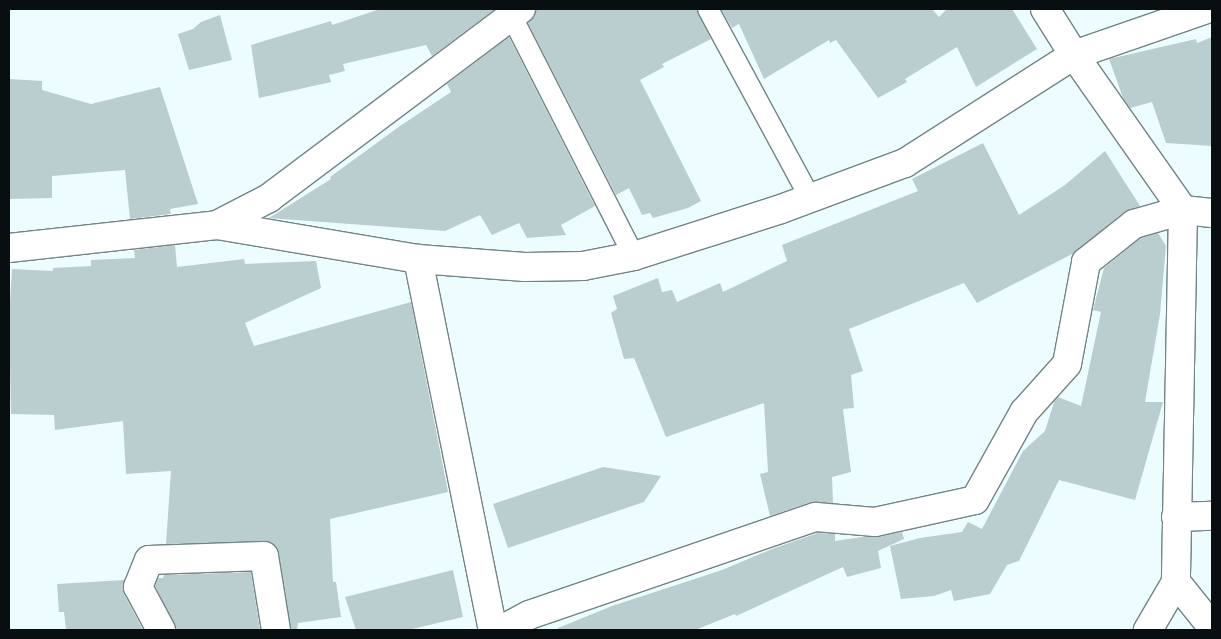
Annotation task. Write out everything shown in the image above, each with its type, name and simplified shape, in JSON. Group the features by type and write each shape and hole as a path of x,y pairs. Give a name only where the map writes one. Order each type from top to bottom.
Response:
{"street":[{"path":"1045,9 1074,55 1183,210 1176,582 1148,630"},
{"path":"9,248 217,225 418,259 524,267 583,266 634,256 810,198 905,162 1074,55 1206,9"},
{"path":"217,225 269,198 516,12"},
{"path":"501,630 529,615 816,517 875,522 975,500 1024,412 1067,364 1086,262 1134,224 1183,210 1212,213"},
{"path":"418,259 493,630"},
{"path":"1176,517 1212,516"},
{"path":"162,630 138,587 149,560 264,556 276,630"},
{"path":"1176,582 1212,627"}],"lane":[{"path":"708,9 810,198"},
{"path":"516,12 634,256"}],"building":[{"path":"380,9 495,9 432,56 426,45 343,64 345,71 329,75 331,82 259,98 251,45 331,21 332,25"},
{"path":"536,9 696,9 711,39 662,64 664,67 640,80 701,201 688,208 653,218 650,213 642,215 629,188 616,195 528,23 535,16"},
{"path":"721,9 932,9 939,17 947,9 1012,9 1037,49 976,87 957,47 905,79 907,82 878,98 836,40 830,43 829,40 764,79 739,24 732,28"},
{"path":"220,15 232,60 189,70 178,34 193,29 201,22"},
{"path":"509,37 595,206 561,225 566,235 527,238 519,223 492,235 480,215 445,231 269,218 331,179 330,177 400,126 451,92 447,84"},
{"path":"1212,37 1212,146 1166,143 1152,102 1130,108 1123,98 1109,59 1196,39 1197,43"},
{"path":"9,79 42,81 42,90 91,104 160,87 198,204 170,209 171,214 130,219 125,170 52,176 52,198 9,199"},
{"path":"983,143 1019,215 1065,185 1105,151 1140,206 1124,212 1074,253 977,303 964,283 849,329 863,371 851,375 854,408 843,409 851,472 832,477 833,503 811,502 770,516 760,474 768,472 764,403 666,437 634,358 624,359 611,313 617,309 613,296 658,278 662,292 672,290 677,302 720,283 723,292 787,261 782,245 918,191 912,179"},
{"path":"1158,233 1166,246 1160,314 1145,402 1163,402 1135,500 1059,480 1019,561 1007,565 990,594 954,601 951,590 934,596 901,599 890,546 920,538 962,532 968,522 982,529 1023,451 1045,431 1054,402 1058,397 1081,406 1101,312 1093,310 1104,268 1141,238"},
{"path":"175,245 177,267 244,259 245,264 316,261 321,288 245,323 254,346 411,302 448,492 330,519 333,582 336,582 341,617 298,623 297,630 291,630 279,554 276,546 270,542 166,544 171,471 126,474 123,421 55,430 54,415 11,414 9,319 12,269 53,271 53,268 91,266 91,260 135,258 134,250"},
{"path":"603,467 661,476 644,502 508,548 493,504"},
{"path":"902,532 904,539 878,551 881,568 847,577 843,567 736,616 735,614 695,630 558,630 558,628 612,606 722,570 772,549 818,533 835,534 835,541 878,537"},
{"path":"453,570 463,617 408,630 356,630 345,597"},
{"path":"251,572 260,630 177,630 155,586 158,578 163,578 164,575"},
{"path":"124,580 124,594 143,630 66,629 64,612 59,612 57,584"}]}
